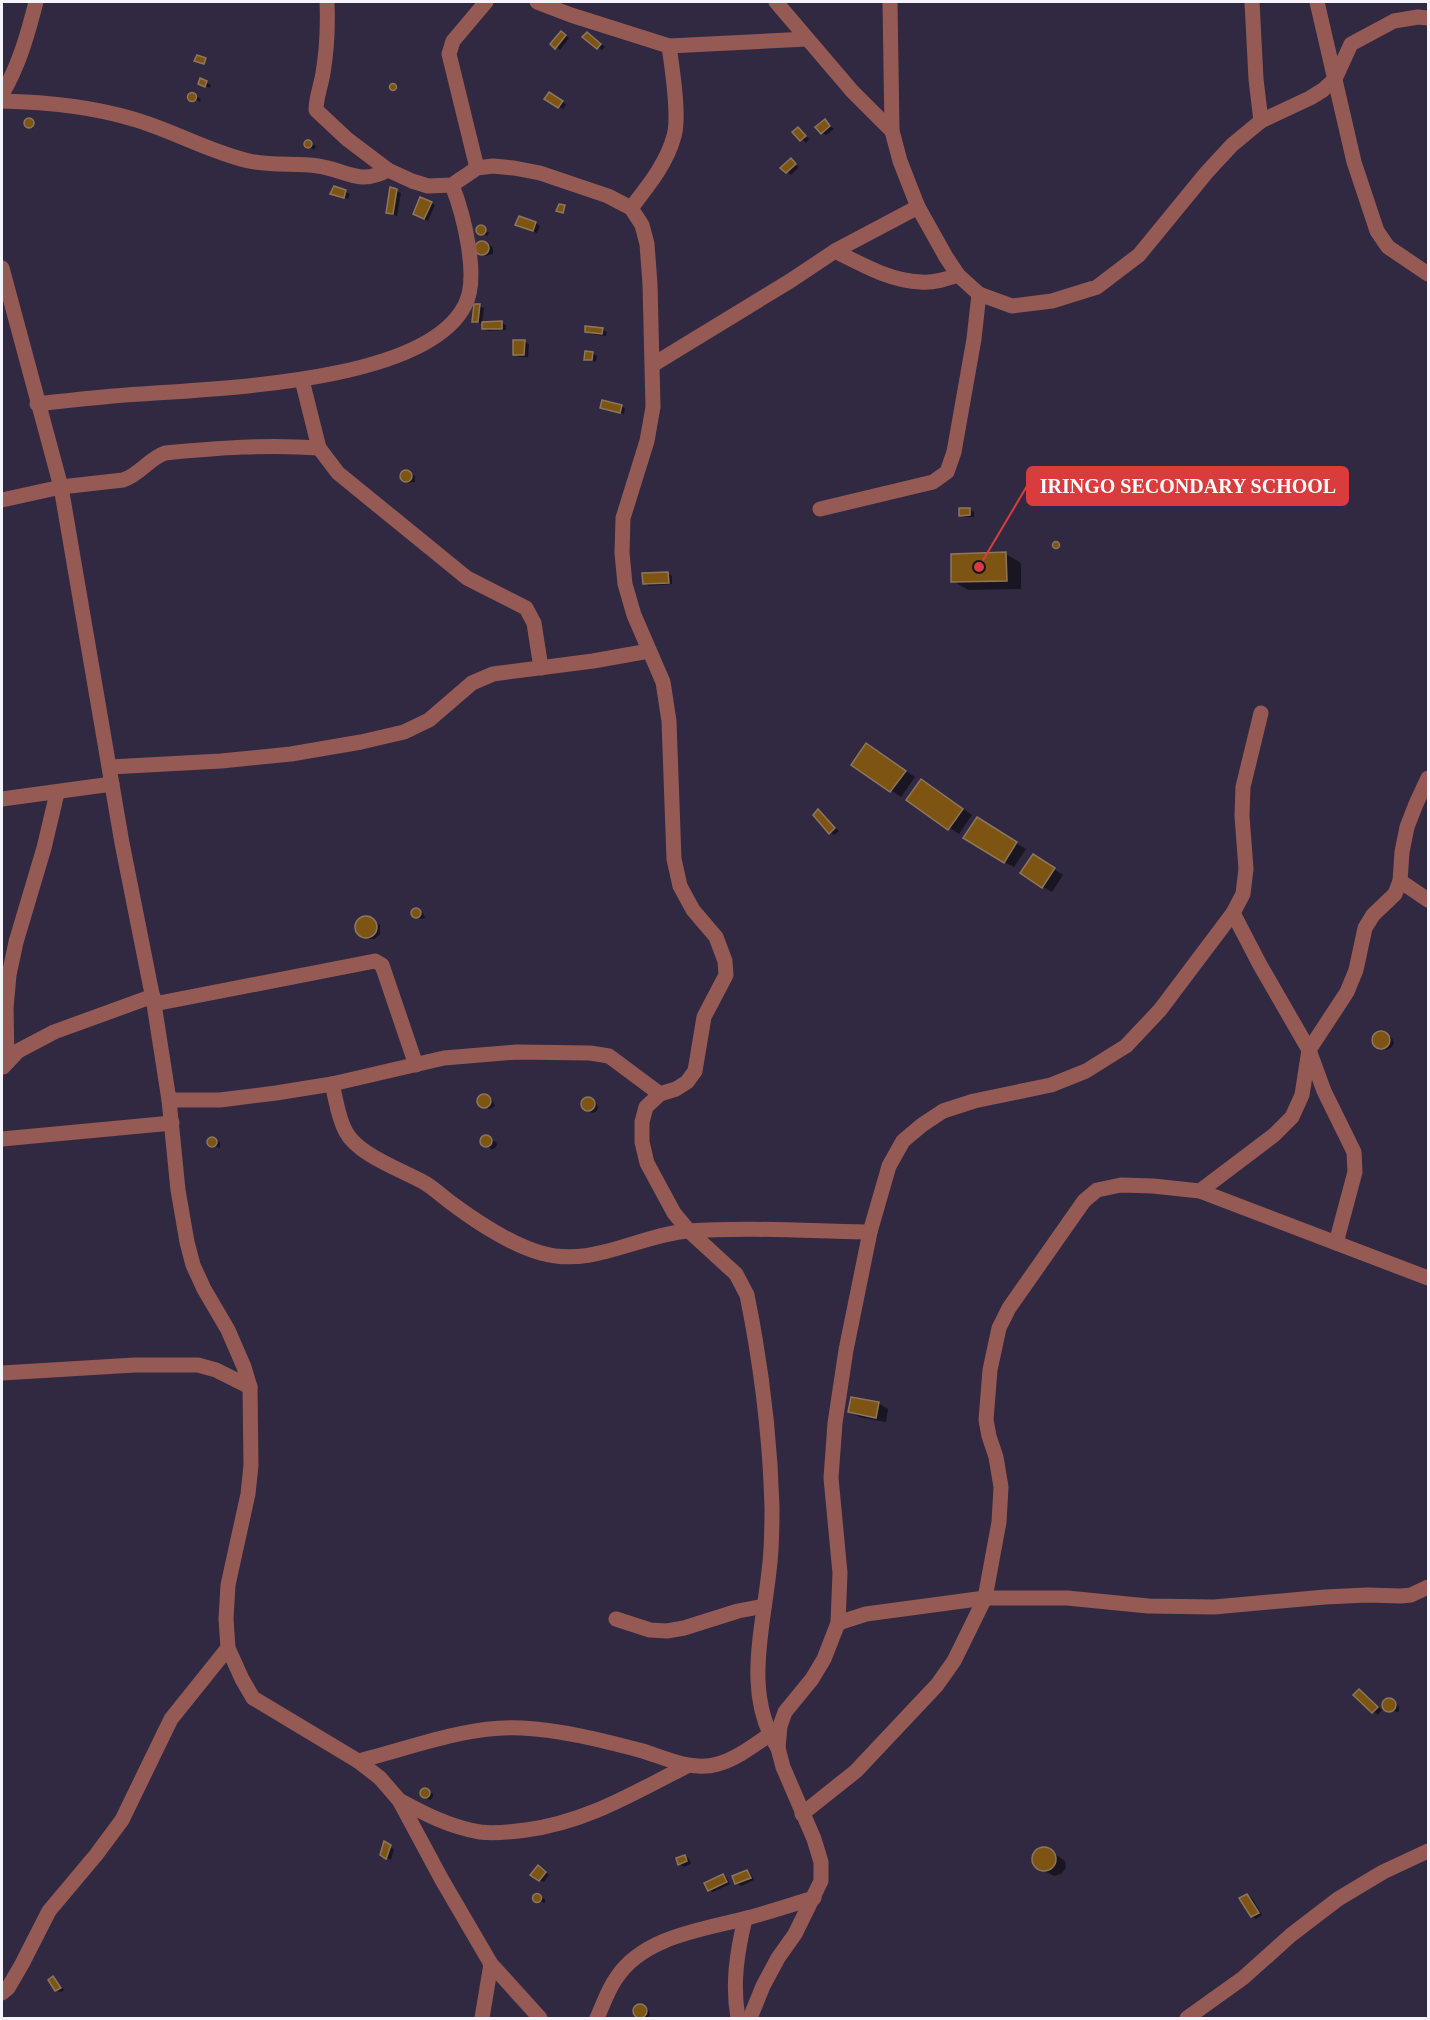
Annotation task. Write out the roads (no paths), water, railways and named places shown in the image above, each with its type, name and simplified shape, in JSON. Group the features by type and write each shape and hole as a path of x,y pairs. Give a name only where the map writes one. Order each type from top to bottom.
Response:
{"street":[{"path":"2,94 19,58 36,2"},
{"path":"327,2 326,54 316,99 316,110 347,139 388,170 428,186 452,185 477,168 493,166 540,173 608,196 631,208 642,225 647,244 654,364 653,407 647,441 623,518 622,553 628,594 634,615 663,682 669,721 674,859 680,886 693,910 716,937 726,961 726,975 704,1017 695,1071 687,1082 676,1089 660,1094 646,1107 642,1122 642,1142 647,1163 674,1214 736,1274 747,1294 768,1440 772,1508 770,1569 759,1650 759,1694 763,1720 814,1839 821,1862 821,1881 814,1898 763,1986 750,2019"},
{"path":"477,168 449,54 453,41 486,2"},
{"path":"537,2 669,46 807,39"},
{"path":"776,2 852,91 892,131"},
{"path":"890,2 892,131 900,161 918,207 958,274 979,294 1012,306 1052,301 1097,287 1138,255 1232,145 1261,121 1310,98 1335,79 1351,44 1394,21 1418,17 1428,18"},
{"path":"1252,2 1256,80 1261,121"},
{"path":"1317,2 1354,162 1377,231 1388,246 1428,274"},
{"path":"631,208 652,181 668,153 675,133 675,104 669,46"},
{"path":"2,101 70,104 133,119 247,160 267,164 320,166 352,177 365,178 377,176 388,170"},
{"path":"37,404 302,380 401,355 433,338 455,320 466,304 471,285 470,263 461,208 452,185"},
{"path":"654,364 835,251 918,207"},
{"path":"835,251 867,267 898,278 920,282 938,281 958,274"},
{"path":"2,268 8,317 61,487 112,784 153,1000 169,1100 180,1207 193,1266 228,1330 250,1387 251,1464 248,1494 228,1585 226,1619 228,1648 253,1698 358,1761 380,1778 399,1800 491,1964 540,2019"},
{"path":"820,509 933,482 947,472 954,452 966,393 979,294"},
{"path":"302,380 320,448 338,473 467,578 526,608 534,623 541,668"},
{"path":"2,500 61,487 133,477 156,456 165,453 245,447 320,448"},
{"path":"110,767 221,761 291,754 361,742 404,732 429,720 472,683 493,674 649,651"},
{"path":"358,1761 460,1734 494,1728 522,1728 602,1740 642,1750 687,1766 701,1767 718,1765 773,1742 784,1712 812,1679 824,1659 838,1623 840,1573 831,1478 835,1423 846,1350 870,1232 889,1166 903,1142 943,1111 974,1101 1051,1085 1086,1071 1126,1046 1160,1010 1233,913 1243,894 1246,869 1242,816 1243,787 1262,713"},
{"path":"1200,1191 1265,1142 1292,1117 1302,1095 1309,1050 1347,992 1356,970 1365,928 1373,915 1395,894 1400,881 1407,827 1428,778"},
{"path":"2,800 112,784"},
{"path":"4,1066 9,975 57,793"},
{"path":"1400,881 1428,900"},
{"path":"1233,913 1309,1050 1324,1091 1354,1152 1355,1172 1336,1244"},
{"path":"4,1066 18,1051 54,1032 153,1000 375,961 382,965 416,1065"},
{"path":"169,1100 220,1100 332,1084 444,1058 517,1052 590,1053 609,1056 660,1094"},
{"path":"332,1084 345,1131 354,1144 428,1185 480,1223 517,1244 543,1254 575,1257 603,1253 656,1237 689,1231 870,1232"},
{"path":"2,1139 172,1123"},
{"path":"802,1814 856,1771 937,1685 954,1661 985,1598 999,1522 1001,1487 986,1420 986,1404 999,1328 1009,1308 1079,1207 1097,1190 1121,1185 1200,1191 1428,1278"},
{"path":"2,1373 135,1365 198,1365 216,1370 250,1387"},
{"path":"838,1623 866,1614 985,1598 1067,1598 1148,1606 1214,1607 1325,1597 1401,1596 1411,1595 1428,1587"},
{"path":"616,1619 650,1630 667,1631 764,1606"},
{"path":"2,1993 8,1988 22,1964 49,1911 96,1856 122,1820 171,1719 228,1648"},
{"path":"399,1800 450,1825 481,1832 545,1828 579,1819 687,1766"},
{"path":"1187,2019 1243,1978 1291,1935 1338,1899 1383,1872 1428,1851"},
{"path":"597,2019 616,1977 633,1959 675,1937 814,1898"},
{"path":"738,2019 735,1981 738,1950 745,1919"},
{"path":"482,2019 491,1964"}],"place":[{"name":"IRINGO SECONDARY SCHOOL","path":"979,567"}]}
